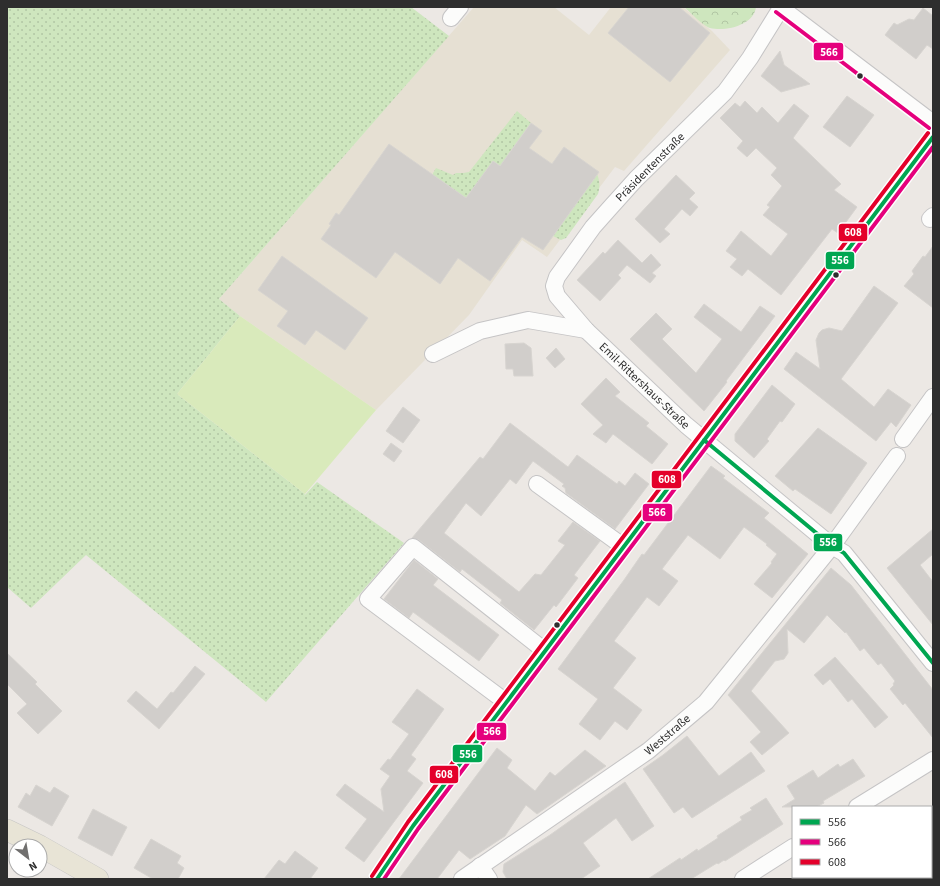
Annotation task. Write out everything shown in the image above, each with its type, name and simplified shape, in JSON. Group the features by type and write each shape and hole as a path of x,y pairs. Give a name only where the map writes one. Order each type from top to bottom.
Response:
{"main road":[{"path":"7,830 24,838"},
{"path":"48,851 95,878"}],"street":[{"path":"780,7 933,123"},
{"name":"Präsidentenstraße","path":"586,330 557,296 554,286 557,277 593,227 609,209 636,180 725,92 750,58 780,7"},
{"path":"377,879 413,826 506,702 933,138"},
{"path":"433,354 480,331 528,320 586,330"},
{"name":"Emil-Rittershaus-Straße","path":"586,330 686,425 832,546 844,553 933,664"},
{"path":"902,439 933,397"},
{"name":"Weststraße","path":"462,879 485,872 648,751 706,702 832,546 897,456"},
{"path":"537,484 624,547"},
{"path":"506,702 368,599 413,547 545,651"},
{"path":"859,806 933,760"},
{"path":"742,879 792,848"}],"shaded area":[{"path":"474,7 554,7 589,35 611,7 683,7 712,31 730,50 624,171 615,167 547,257 522,240 469,315 376,410 240,316 219,299"}],"green space":[{"path":"7,7 411,7 449,36 219,299 240,316 177,394 305,494 304,496 317,482 404,543 266,702 86,555 31,608 7,587"},
{"path":"684,7 756,7 754,13 745,23 731,28 716,29 704,25"},
{"path":"517,111 531,123 509,153 502,167 493,161 466,198 432,175 436,168 453,175 456,173 469,172"},
{"path":"597,174 599,179 598,194 566,238 561,240 553,236"},
{"path":"240,316 376,410 305,494 177,394"}],"building":[{"path":"629,7 679,7 710,33 670,82 608,33"},
{"path":"923,8 933,16 933,49 927,45 916,59 885,35 894,23 897,25 909,19 914,20"},
{"path":"780,51 784,65 810,84 781,92 761,76"},
{"path":"847,96 874,115 850,147 823,127"},
{"path":"745,101 757,113 762,107 778,123 794,104 809,116 793,138 841,184 834,190 857,207 838,233 832,229 781,295 748,269 742,276 730,267 737,259 726,251 741,231 771,256 788,234 763,215 770,207 767,205 782,186 771,175 777,168 756,148 747,157 737,148 743,141 720,118 735,103 740,107"},
{"path":"531,123 542,131 529,148 552,164 564,147 599,172 543,250 522,237 490,281 458,258 440,284 395,252 376,278 321,239 331,225 329,224 336,213 339,215 389,144 466,198 493,161 500,166"},
{"path":"676,175 695,193 689,199 698,207 690,216 682,209 664,229 670,234 660,243 635,219"},
{"path":"618,240 642,263 651,254 661,265 652,273 656,276 650,283 627,265 618,275 621,278 600,301 577,280 603,252 605,254"},
{"path":"933,246 933,308 904,286 914,274 912,271 923,256 925,257"},
{"path":"282,256 368,318 345,350 316,330 305,345 277,326 288,311 258,290"},
{"path":"874,286 898,303 841,379 874,407 888,389 911,405 896,427 891,422 876,441 784,369 796,352 820,369 816,340 819,333 822,330 829,328 842,331"},
{"path":"704,304 741,332 760,306 775,316 704,411 630,339 656,313 672,329 662,339 696,373 722,339 694,317"},
{"path":"524,343 531,348 533,376 514,376 513,369 506,369 505,344"},
{"path":"556,348 565,359 555,368 546,358"},
{"path":"606,378 620,392 615,396 649,423 646,426 668,444 652,464 613,434 606,443 593,434 603,425 581,404"},
{"path":"772,385 795,404 767,439 769,441 754,458 735,441 735,434"},
{"path":"403,407 420,420 403,443 386,431"},
{"path":"510,423 568,467 577,455 617,484 619,481 625,486 635,473 649,484 615,529 566,493 565,488 562,486 564,484 533,461 516,484 510,479 481,516 466,503 444,533 519,592 535,574 541,575 565,545 558,541 573,522 600,541 574,575 578,578 556,607 554,605 534,630 500,603 502,600 462,569 460,572 419,540 412,538 480,457 483,459"},
{"path":"818,428 867,463 831,514 795,489 793,491 775,476"},
{"path":"391,443 402,451 394,462 383,454"},
{"path":"711,466 725,476 723,478 769,513 764,518 808,554 772,598 754,584 772,563 771,562 777,554 766,545 767,544 744,527 720,559 688,535 662,569 678,581 659,606 647,597 614,641 636,658 613,688 642,710 627,730 615,721 600,740 579,724 598,699 558,669 642,554 644,555"},
{"path":"933,529 933,554 920,565 933,582 933,625 887,568"},
{"path":"414,560 438,579 433,585 499,635 479,661 413,612 409,618 384,599"},
{"path":"831,568 851,585 933,690 933,738 905,703 903,705 890,689 894,685 893,684 895,681 881,663 878,665 864,648 860,651 846,632 845,633 827,615 804,643 787,629 788,653 784,659 775,661 751,691 789,733 762,755 750,742 761,732 728,695"},
{"path":"7,653 37,682 35,684 62,711 38,734 17,713 27,704 7,684"},
{"path":"835,657 888,717 875,728 852,699 848,702 830,679 823,685 814,675"},
{"path":"195,666 205,674 159,729 127,701 136,691 157,709 171,692 173,693"},
{"path":"417,689 444,709 411,755 416,759 407,771 423,783 364,862 345,848 367,819 336,795 345,784 384,812 381,789 390,776 380,769 388,759 390,760 409,734 392,722"},
{"path":"687,736 719,776 751,752 765,771 692,818 683,807 674,813 643,769"},
{"path":"497,748 512,760 507,768 535,791 550,772 555,776 585,750 606,766 537,814 526,805 505,836 470,859 459,850 437,879 399,879"},
{"path":"853,759 865,776 823,801 824,803 818,806 782,807 795,799 787,786 813,770 818,778 838,764 840,767"},
{"path":"625,782 654,826 632,841 616,818 583,843 600,866 581,879 507,879 503,872 504,864 550,835"},
{"path":"36,785 50,793 54,787 69,796 52,826 18,807 26,793 30,796"},
{"path":"766,798 783,824 725,861 724,860 718,864 717,863 691,879 648,879 680,858 681,860 697,849 698,851 718,838 717,836 742,820 740,817 752,810 750,808"},
{"path":"93,809 127,827 112,856 78,838"},
{"path":"151,839 181,856 177,863 184,868 178,879 153,879 134,868"},
{"path":"295,851 318,868 310,879 264,879 279,860 285,864"}],"transit line":[{"name":"566","path":"776,12 929,128"},
{"name":"608","path":"372,876 408,822 928,133"},
{"name":"556","path":"377,879 413,826 933,137"},
{"name":"566","path":"384,879 418,829 933,147"},
{"name":"556","path":"704,440 832,546 844,553 933,663"}]}
